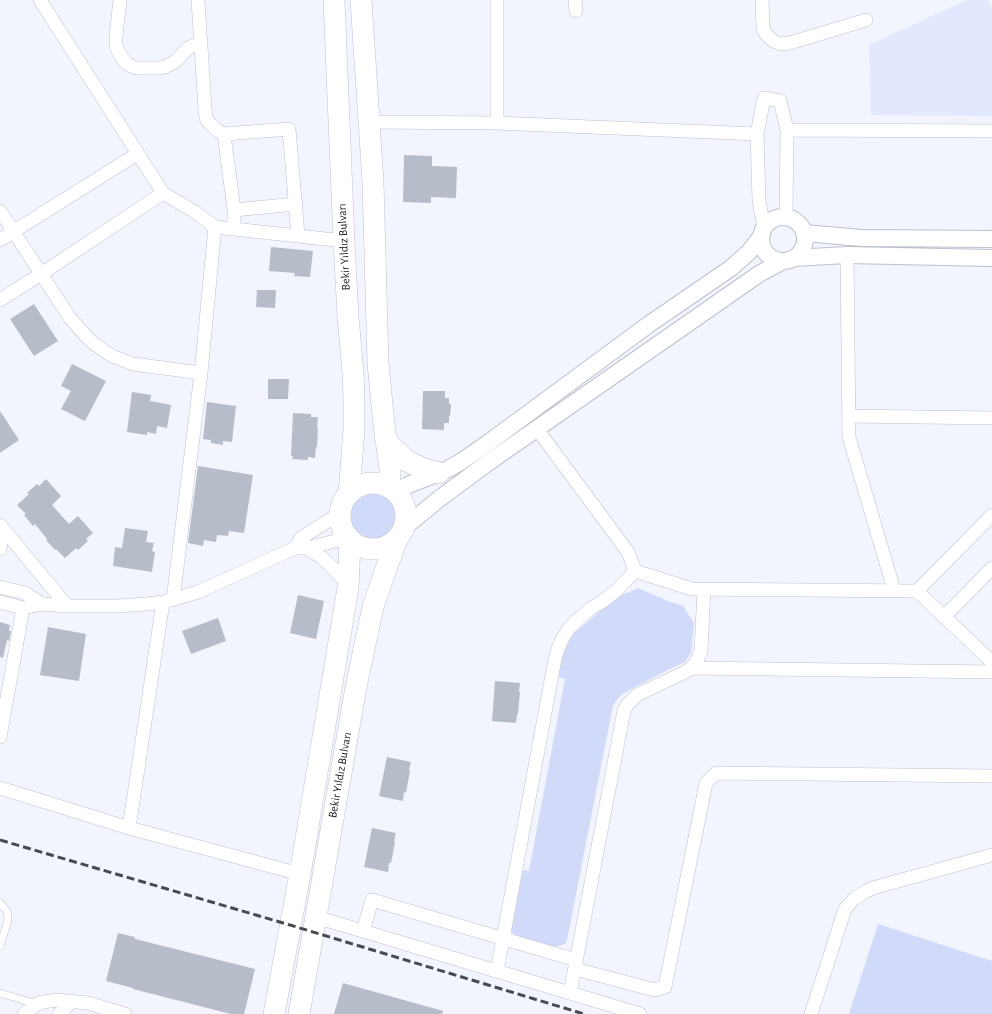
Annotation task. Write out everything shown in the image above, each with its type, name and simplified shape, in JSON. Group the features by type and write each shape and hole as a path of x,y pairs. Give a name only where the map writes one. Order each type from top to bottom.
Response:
{"main road":[{"name":"Bekir Yıldız Bulvarı","path":"334,0 344,241 354,399 354,430 349,493"},
{"path":"360,0 373,182 378,363 385,439 393,490"},
{"path":"385,439 407,461 424,469 438,473"},
{"path":"369,483 384,485 393,490 401,498 406,512 406,520 401,533 391,544 378,550 370,550 356,545 349,539 342,528 340,521 342,506 349,493 355,488 369,483"},
{"name":"Bekir Yıldız Bulvarı","path":"299,1014 356,687 373,607 382,579 401,533"},
{"name":"Bekir Yıldız Bulvarı","path":"274,1014 300,874 348,588 349,539"}],"street":[{"path":"40,0 163,193 215,227 344,241"},
{"path":"120,0 116,46 120,55 130,66 136,68 165,67 176,61 188,48 200,44"},
{"path":"198,0 206,118 214,128 224,134 289,129 298,236"},
{"path":"497,0 497,123"},
{"path":"762,0 763,27 765,33 773,41 781,44 790,43 866,20"},
{"path":"786,217 787,130 780,101 764,98 757,134 759,201 763,232 763,246 769,255 776,259 847,255 992,258"},
{"path":"369,122 497,123 757,134"},
{"path":"787,130 992,131"},
{"path":"224,134 234,210 234,229"},
{"path":"0,240 137,154"},
{"path":"0,300 163,193"},
{"path":"234,210 296,204"},
{"path":"0,211 70,318 77,327 102,350 112,356 133,364 201,373"},
{"path":"393,490 438,473 462,461 648,325 731,268 749,252 771,220 778,217 786,217 799,223 804,232 805,240 799,253 758,274 464,480 401,533"},
{"path":"129,828 168,601 201,373 215,227"},
{"path":"804,232 862,238 992,239"},
{"path":"847,255 849,437 894,590"},
{"path":"849,416 992,418"},
{"path":"537,429 628,552 635,571"},
{"path":"300,548 301,538 340,513"},
{"path":"635,571 692,588 704,589 917,590 992,515"},
{"path":"0,526 67,606"},
{"path":"0,526 0,548"},
{"path":"0,602 23,608 42,604 67,606 118,606 168,601 198,592 300,548 349,539"},
{"path":"300,548 321,557 342,578 348,588"},
{"path":"944,617 992,568"},
{"path":"497,971 558,649 565,635 575,622 590,609 616,591 635,571"},
{"path":"0,587 24,593 42,604"},
{"path":"570,993 624,711 627,705 637,695 687,671 696,663 701,651 704,589"},
{"path":"917,590 992,662"},
{"path":"0,737 4,689 23,608"},
{"path":"692,668 992,672"},
{"path":"363,931 372,900 504,938 655,990 665,987 706,783 716,773 992,776"},
{"path":"0,788 129,828 300,874"},
{"path":"811,1014 845,909 854,899 873,888 992,854"},
{"path":"316,917 640,1014"},
{"path":"24,1014 37,1004 56,1000 93,1004 125,1014"},
{"path":"59,1014 70,1002"}],"lane":[{"path":"0,903 7,911 8,920 0,946"},
{"path":"0,993 37,1004"}],"shaded area":[{"path":"967,0 989,0 992,9 992,116 871,115 869,45"},
{"path":"369,494 377,494 389,500 395,512 395,520 389,532 377,538 369,538 357,532 351,520 351,512 357,500"},
{"path":"638,588 683,606 694,623 691,653 685,662 622,694 613,705 567,940 565,944 551,947 513,934 511,929 519,869 529,871 565,679 556,676 563,652 574,633 622,595"},
{"path":"878,924 992,961 992,1014 849,1014"}],"building":[{"path":"404,155 432,156 432,166 457,167 456,198 431,197 431,203 403,202"},
{"path":"271,247 313,251 310,277 294,276 295,273 269,271"},
{"path":"257,290 276,290 275,308 256,307"},
{"path":"34,304 58,341 34,356 10,319"},
{"path":"72,364 106,381 85,421 61,409 71,391 61,386"},
{"path":"268,379 289,379 288,399 268,399"},
{"path":"423,391 445,391 445,398 449,398 449,404 451,404 449,423 444,423 444,430 422,429"},
{"path":"132,392 151,395 150,401 171,405 167,428 157,426 156,434 147,432 147,435 127,432"},
{"path":"207,402 236,406 232,442 223,441 223,445 211,443 211,440 203,439"},
{"path":"0,411 19,440 0,453"},
{"path":"293,413 311,414 311,417 318,417 315,458 308,457 308,460 292,459"},
{"path":"198,466 253,475 244,533 229,531 228,536 217,535 216,542 204,540 203,546 188,543"},
{"path":"46,479 61,496 52,505 69,524 78,516 93,533 86,539 88,541 78,550 76,548 65,558 46,540 47,539 35,524 33,526 24,515 26,514 17,505 37,484 39,486"},
{"path":"125,528 148,531 146,542 154,543 152,551 155,552 152,572 113,566 115,547 122,548"},
{"path":"298,595 324,601 316,639 290,633"},
{"path":"218,618 226,641 191,654 182,631"},
{"path":"0,622 10,625 9,631 11,631 9,641 7,640 3,658 0,657"},
{"path":"48,627 86,634 79,681 40,675"},
{"path":"495,681 520,683 516,723 492,721"},
{"path":"387,757 411,762 406,793 404,792 403,801 379,796"},
{"path":"372,828 396,833 388,872 364,867"},
{"path":"118,933 135,937 135,939 255,969 244,1014 231,1014 106,981"},
{"path":"343,983 443,1011 442,1014 334,1014"}],"railway":[{"path":"0,840 290,925 584,1014"}]}
